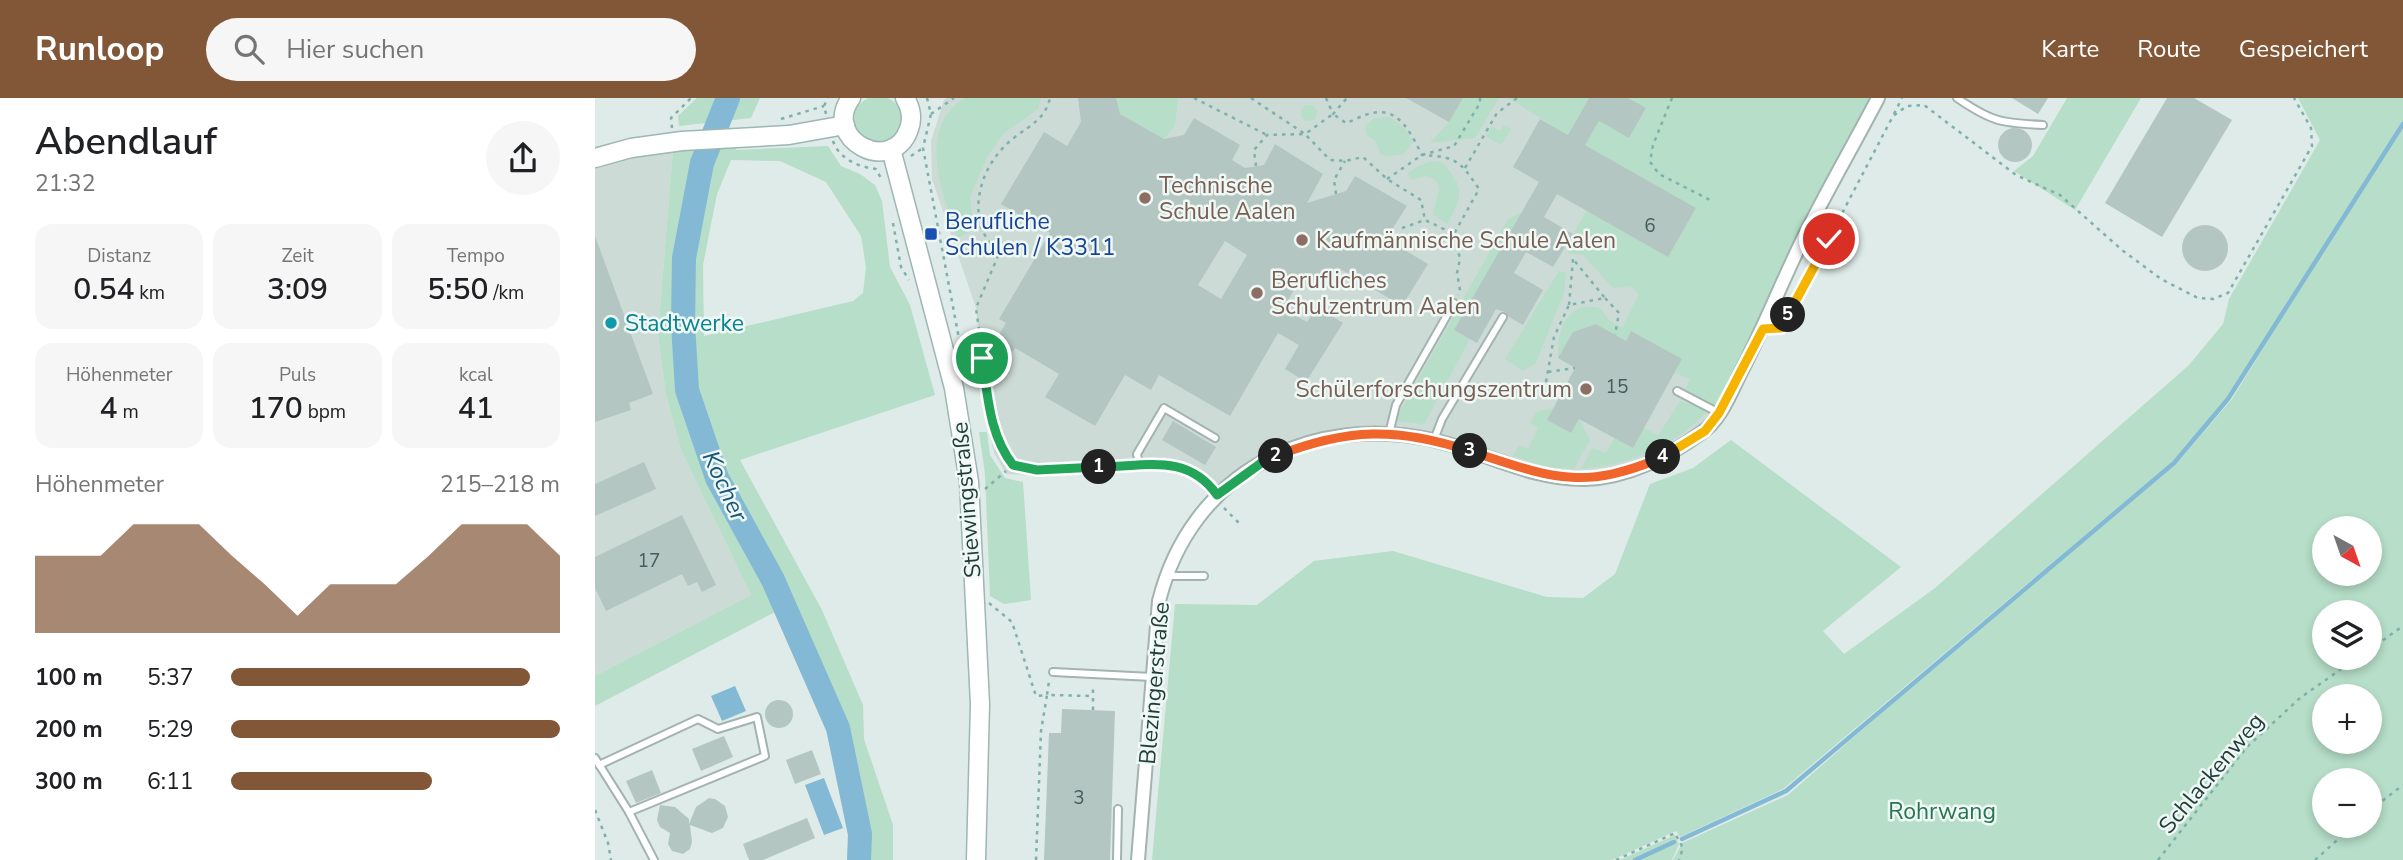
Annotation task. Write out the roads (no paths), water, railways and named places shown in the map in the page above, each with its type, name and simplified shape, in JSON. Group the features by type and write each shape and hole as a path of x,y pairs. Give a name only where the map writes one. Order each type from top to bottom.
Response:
{"main road":[{"path":"837,127 851,98"},
{"path":"595,158 631,148 678,141 789,135 837,127 862,148 871,151 891,149 907,134 911,123 909,99"},
{"name":"Stiewingstraße","path":"891,149 954,388 969,482 980,704 976,860"}],"street":[{"name":"Blezingerstraße","path":"1138,860 1159,601 1166,576 1195,521 1215,496 1264,461 1310,442 1346,434 1389,434 1434,440 1549,476 1586,479 1629,471 1671,453 1705,431 1719,413 1763,329 1800,246 1878,98"}],"lane":[{"path":"1957,98 1991,119 2043,125"},
{"path":"1389,434 1396,405 1454,303"},
{"path":"1434,440 1442,419 1503,317"},
{"path":"1677,391 1719,413"},
{"path":"1139,465 1137,454 1164,408 1215,438"},
{"path":"994,432 1001,450 1013,465 1037,470 1131,467 1165,463 1200,475 1215,496"},
{"path":"1166,576 1204,576"},
{"path":"1053,672 1154,678"},
{"path":"629,812 765,756 757,717 718,729 698,719 597,761 629,812 654,860"},
{"path":"1118,809 1118,860"}],"water":[{"path":"735,686 746,711 722,721 711,696"},
{"path":"824,778 843,828 824,835 805,785"}],"waterway":[{"name":"Kocher","path":"728,98 702,163 684,258 683,324 687,390 717,478 773,580 838,728 860,834 859,860"},
{"path":"1682,839 1786,791 2174,463 2228,399 2403,124"},
{"path":"1635,860 1674,842"}],"place":[{"name":"Technische Schule Aalen","path":"1145,198"},
{"name":"Berufliche Schulen / K3311","path":"931,234"},
{"name":"Kaufmännische Schule Aalen","path":"1302,240"},
{"name":"Berufliches Schulzentrum Aalen","path":"1257,293"},
{"name":"Stadtwerke","path":"611,323"},
{"name":"Schülerforschungszentrum","path":"1586,389"}],"park label":[{"name":"Rohrwang","path":"1942,811"}]}
